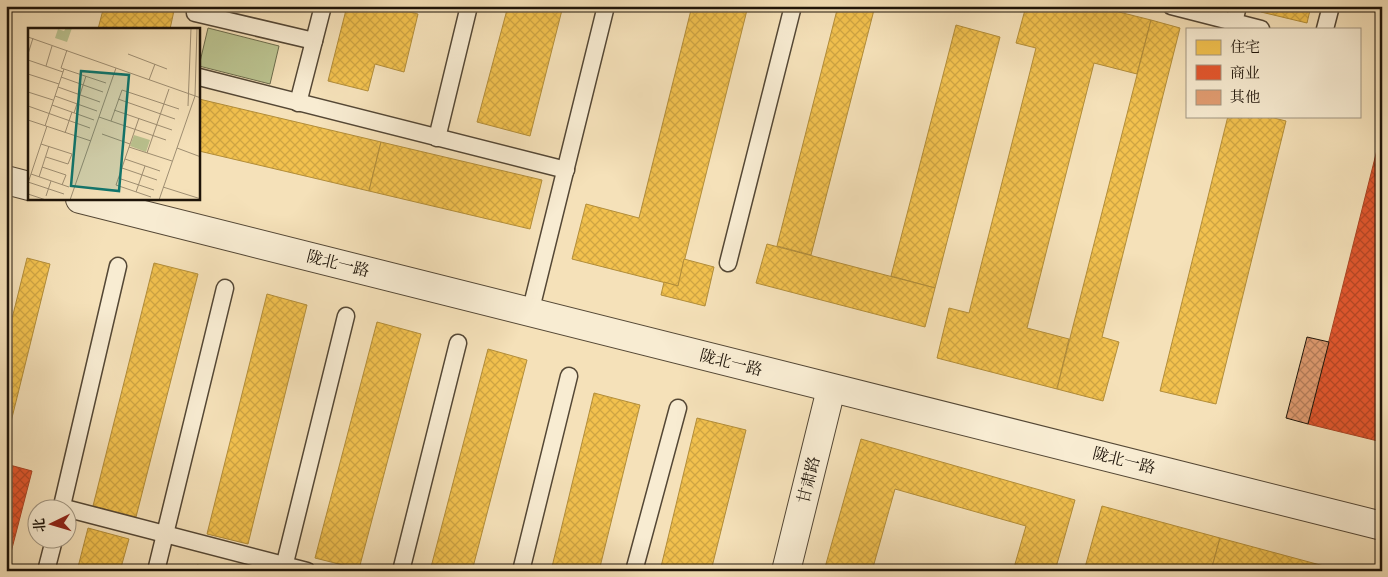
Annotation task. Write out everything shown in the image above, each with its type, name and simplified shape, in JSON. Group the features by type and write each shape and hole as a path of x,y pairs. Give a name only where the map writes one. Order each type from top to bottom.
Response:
{"street":[{"path":"6,180 28,186"},
{"name":"陇北一路","path":"84,200 1382,526"},
{"name":"甘肃路","path":"786,571 831,389"}],"lane":[{"path":"298,103 323,6"},
{"path":"437,138 469,6"},
{"path":"530,313 606,6"},
{"path":"728,263 793,6"},
{"path":"1171,6 1236,14 1259,28"},
{"path":"1326,28 1331,6"},
{"path":"195,16 314,41"},
{"path":"200,77 566,170"},
{"path":"63,500 118,266"},
{"path":"156,571 226,288"},
{"path":"284,568 346,316"},
{"path":"400,571 458,343"},
{"path":"521,571 570,376"},
{"path":"634,571 678,408"},
{"path":"78,512 165,534 284,568 307,571"},
{"path":"46,571 51,550"}],"green space":[{"path":"208,28 279,46 270,84 200,66"}],"building: 住宅":[{"path":"104,6 175,6 170,28 98,28"},
{"path":"239,6 256,6 255,10"},
{"path":"347,6 386,6 418,14 404,72 375,64 368,91 328,81"},
{"path":"508,6 563,6 530,136 477,122"},
{"path":"692,6 748,6 678,286 572,259 586,204 639,218"},
{"path":"838,6 875,6 811,255 777,246"},
{"path":"1026,6 1095,6 1151,20 1137,74 1094,63 1027,328 1069,339 1057,389 937,358 949,308 969,313 1036,48 1016,43"},
{"path":"1262,6 1311,6 1307,23 1261,12"},
{"path":"1151,20 1180,28 1102,337 1119,342 1103,401 1057,389"},
{"path":"956,25 1000,37 935,288 891,276"},
{"path":"200,99 381,142 369,191 200,151"},
{"path":"1228,118 1274,118 1286,121 1216,404 1160,391"},
{"path":"381,142 542,180 530,229 369,191"},
{"path":"767,244 935,288 925,327 756,283"},
{"path":"27,258 50,264 6,442 6,343"},
{"path":"684,259 714,267 705,306 661,295 664,282 678,286"},
{"path":"154,263 198,274 136,517 93,506"},
{"path":"267,294 307,305 248,544 207,534"},
{"path":"377,322 421,334 359,569 315,558"},
{"path":"488,349 527,360 472,571 430,571"},
{"path":"594,393 640,405 599,571 551,571"},
{"path":"697,418 746,430 711,571 660,571"},
{"path":"861,439 1075,500 1055,571 1013,571 1026,526 895,489 872,571 824,571"},
{"path":"1102,506 1220,538 1211,571 1084,571"},
{"path":"88,528 129,539 120,571 77,571"},
{"path":"1220,538 1324,566 1323,571 1211,571"},
{"path":"197,565 223,571 196,571"}],"building: 商业":[{"path":"1382,130 1382,442 1308,424"},
{"path":"6,464 32,471 9,560 6,559"}],"building: 其他":[{"path":"1307,337 1329,342 1308,424 1286,418"}]}
